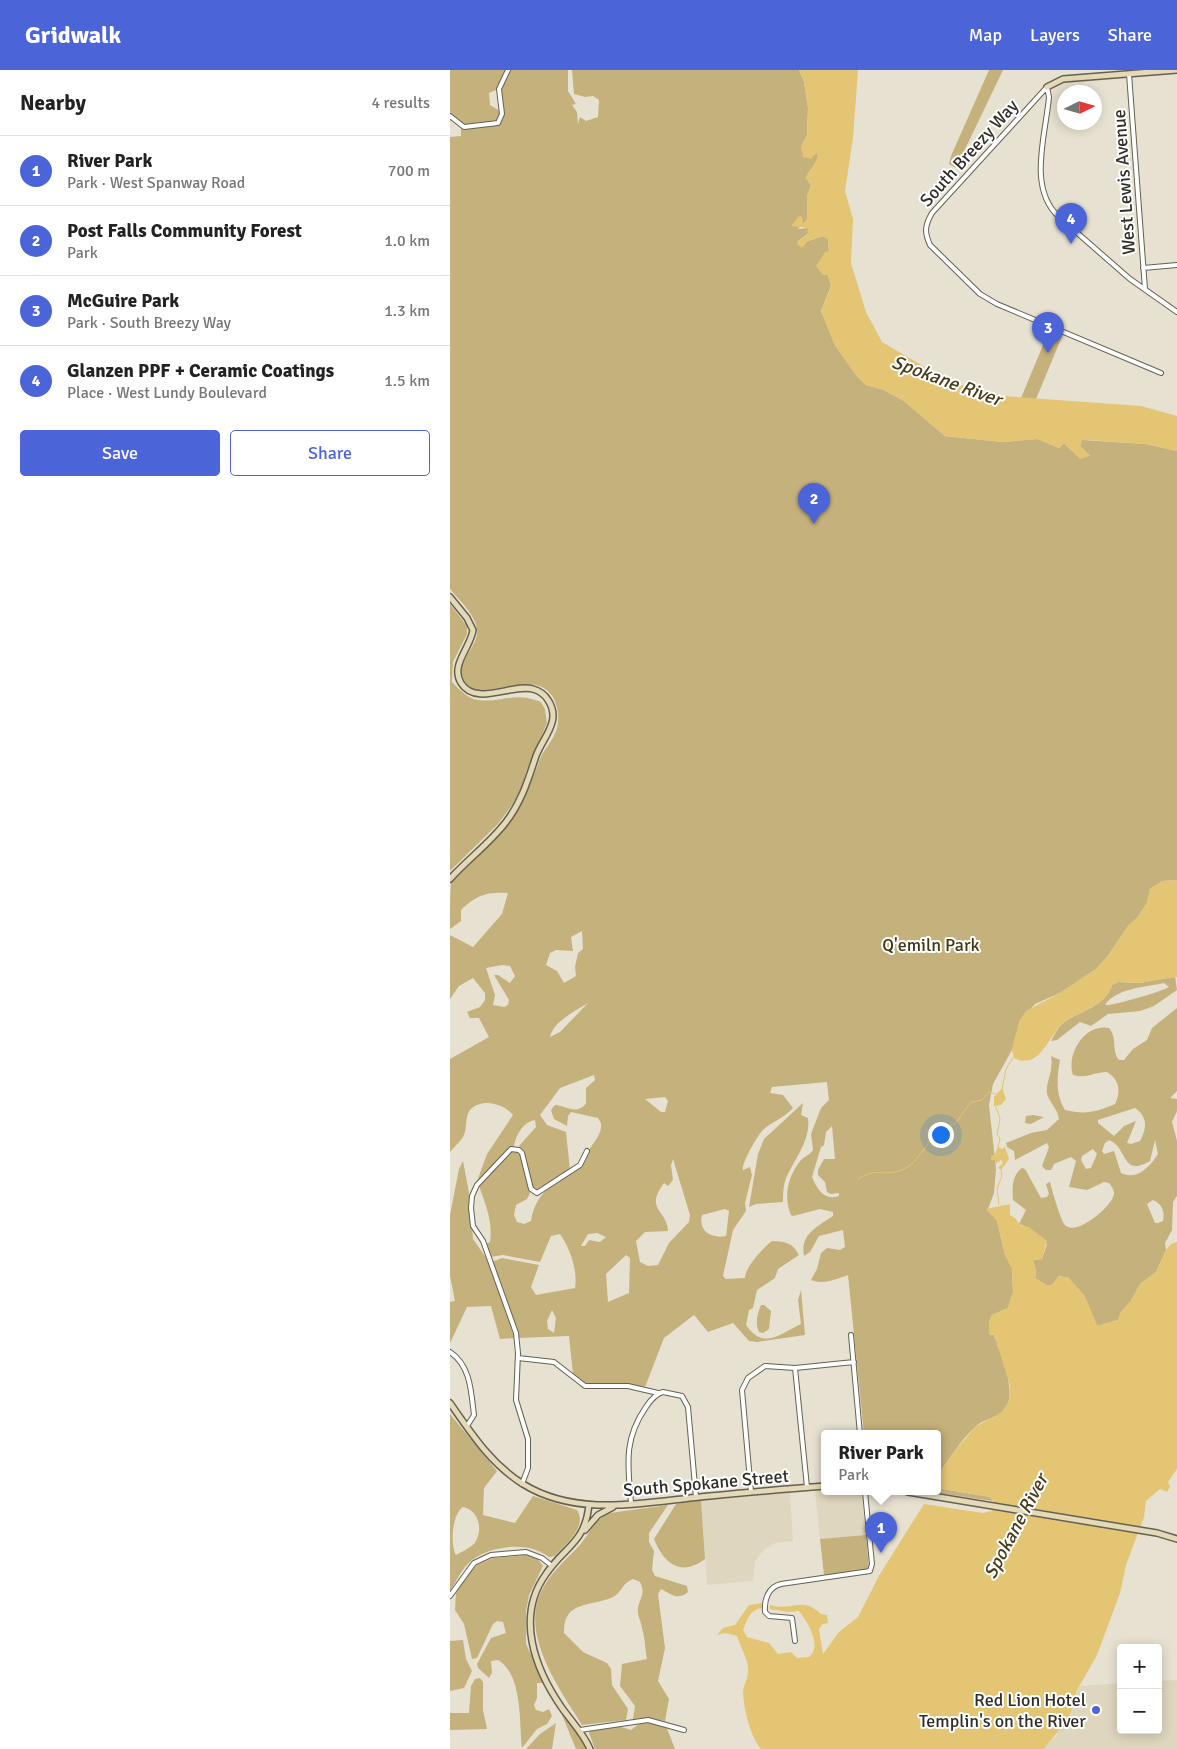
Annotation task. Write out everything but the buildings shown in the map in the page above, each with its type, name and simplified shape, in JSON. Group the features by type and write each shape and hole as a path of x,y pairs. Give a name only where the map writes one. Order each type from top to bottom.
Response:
{"street":[{"path":"450,116 464,127 498,123 502,114 499,89 508,70"},
{"path":"1177,70 1060,80 1047,87 1050,95 1041,177 1046,200 1058,217 1130,279 1177,312"},
{"name":"West Lewis Avenue","path":"1130,74 1145,289"},
{"name":"South Breezy Way","path":"1047,87 932,213 926,224 926,235 930,245 980,294 994,303 1161,373"},
{"path":"1144,268 1177,265"},
{"path":"450,597 467,618 473,630 458,664 461,684 468,690 484,694 516,689 533,689 547,698 553,712 551,730 540,748 531,777 517,804 496,834 450,879"},
{"path":"522,1484 526,1476 528,1439 516,1400 518,1358 513,1324 483,1241 473,1226 472,1196 482,1178 511,1150 520,1150 522,1153 531,1189 537,1193 580,1165 588,1151"},
{"path":"851,1335 860,1430"},
{"path":"450,1352 463,1363 470,1389 474,1415 467,1426"},
{"path":"518,1358 554,1362 586,1386 628,1386 682,1396 688,1407 696,1497"},
{"path":"751,1492 742,1390 744,1383 753,1373 765,1366 795,1368 854,1362"},
{"path":"795,1368 807,1487"},
{"path":"631,1503 628,1458 630,1438 640,1416 658,1393"},
{"name":"South Spokane Street","path":"450,1403 489,1456 522,1484 545,1496 589,1505 617,1505 821,1486"},
{"path":"795,1641 792,1618 769,1616 765,1612 768,1593 772,1588 781,1584 870,1571 872,1564 865,1495"},
{"path":"928,1495 1177,1535"},
{"path":"579,1538 585,1527 589,1505"},
{"path":"590,1749 580,1730 552,1691 532,1644 530,1615 534,1595 552,1566 598,1515 617,1505"},
{"path":"1157,1533 1177,1539"},
{"path":"450,1596 474,1563 491,1555 526,1552 542,1558 552,1566"},
{"path":"580,1730 648,1720 684,1730"}],"shaded area":[{"path":"821,1489 821,1495 861,1495 866,1535 820,1539 815,1490"},
{"path":"790,1492 793,1541 775,1543 764,1550 755,1561 753,1581 707,1585 701,1500"},
{"name":"Red Lion Hotel Templin's on the River","path":"1177,1680 1177,1749 1044,1749 1056,1736 1080,1686 1117,1683 1117,1734 1162,1734 1162,1681"}],"green space":[{"path":"450,70 507,70 498,89 489,93 490,105 500,111 498,121 465,125 460,123 450,112"},
{"name":"Q'emiln Park","path":"511,70 568,70 568,91 576,104 572,105 577,112 578,124 580,117 586,121 598,117 599,100 593,96 585,97 574,94 572,70 799,70 804,82 808,108 807,135 801,147 818,154 816,162 806,178 811,185 807,196 807,220 798,229 808,228 809,233 798,241 808,241 823,236 828,239 829,251 820,260 820,266 828,275 831,286 821,311 835,345 856,375 866,385 884,390 904,401 945,436 1002,442 1038,439 1059,448 1064,443 1072,451 1090,456 1080,446 1082,440 1146,444 1177,451 1177,880 1163,881 1150,889 1147,903 1137,918 1128,926 1107,957 1096,969 1060,993 1035,1004 1020,1020 1012,1050 993,1084 989,1105 996,1169 994,1193 988,1209 997,1221 1005,1255 1012,1268 1013,1292 1008,1308 992,1315 989,1322 989,1334 994,1335 1007,1372 1010,1393 1009,1402 1002,1412 978,1424 970,1432 941,1470 941,1430 864,1430 848,1275 825,1282 811,1280 817,1269 821,1253 827,1248 840,1250 845,1247 843,1230 819,1236 810,1252 804,1256 803,1248 807,1237 833,1216 833,1212 820,1209 791,1215 787,1201 788,1186 801,1160 813,1150 811,1134 821,1108 829,1100 827,1082 772,1087 770,1093 783,1095 793,1108 761,1132 745,1162 743,1170 750,1167 752,1175 745,1203 746,1211 733,1230 723,1276 726,1279 745,1278 751,1263 772,1241 785,1242 791,1245 799,1255 778,1269 775,1278 757,1290 753,1308 749,1310 746,1325 753,1333 765,1339 778,1336 801,1324 798,1300 801,1290 805,1335 757,1342 749,1341 733,1323 708,1332 694,1315 664,1338 645,1387 586,1385 573,1374 569,1336 518,1338 492,1262 502,1258 539,1265 531,1287 536,1295 575,1288 576,1281 572,1260 560,1234 551,1236 540,1262 503,1255 490,1257 486,1244 490,1242 491,1227 479,1186 512,1151 518,1151 520,1154 530,1193 527,1199 516,1205 514,1215 517,1222 524,1224 531,1221 538,1200 544,1193 585,1162 601,1130 601,1123 598,1118 571,1112 568,1116 567,1126 554,1119 551,1110 555,1105 579,1109 586,1104 586,1088 595,1080 594,1075 560,1088 540,1115 547,1125 566,1132 570,1170 537,1192 532,1189 523,1152 519,1146 536,1127 535,1120 524,1126 518,1133 514,1146 476,1184 487,1154 513,1115 499,1105 487,1103 475,1106 468,1113 463,1137 450,1152 450,1059 489,1037 479,1018 470,1018 467,1012 480,1007 485,1000 485,993 473,978 459,986 450,999 450,935 473,947 502,914 508,893 488,894 472,901 461,910 461,921 450,929 451,883 467,864 499,836 518,809 542,755 555,732 558,719 553,697 544,688 533,685 521,685 483,690 473,688 465,682 462,668 475,642 477,629 470,613 450,589 450,137 461,136 461,128 496,126 501,122 504,115 501,89","holes":["582,931 583,949 578,953 575,967 576,976 564,983 557,971 546,965 550,953 556,950 573,951 571,937","502,965 510,966 515,976 510,983 498,975 494,975 509,1000 508,1005 504,1007 493,1005 495,995 486,968","588,1003 560,1032 550,1037 555,1026 565,1017","665,1097 668,1101 665,1112 661,1112 645,1099","832,1126 835,1159 824,1159 818,1170 818,1175 825,1182 827,1192 831,1194 839,1193 839,1196 829,1197 822,1193 812,1177 821,1147 824,1145 826,1132","673,1159 690,1215 689,1222 669,1243 658,1265 648,1266 640,1262 636,1241 645,1232 668,1231 667,1224 656,1204 656,1199 664,1183 668,1186 673,1180 671,1165","725,1209 729,1211 726,1236 721,1237 707,1233 702,1226 702,1215","597,1233 606,1237 600,1242 589,1240 585,1246 581,1246 588,1234","626,1255 630,1258 629,1293 608,1302 606,1274","552,1310 556,1318 554,1333 548,1329 547,1321"]},
{"path":"989,70 1003,70 956,168 949,164 951,156"},
{"path":"1050,328 1063,334 1034,404 1019,403"},
{"path":"450,604 467,626 467,634 453,662 452,682 471,698 478,700 523,697 541,702 545,709 547,723 526,772 520,794 498,824 450,871"},
{"path":"1175,976 1177,990 1154,1006 1140,1011 1108,1014 1091,1026 1080,1022 1057,1040 1051,1041 1062,1024 1098,1004 1104,999 1112,985 1118,982 1140,983","holes":["1164,983 1169,987 1138,998 1105,1005 1116,995 1132,989"]},
{"path":"1177,1008 1177,1091 1170,1098 1177,1099 1177,1111 1172,1122 1177,1141 1177,1196 1173,1202 1172,1230 1165,1243 1166,1250 1156,1272 1140,1284 1131,1301 1121,1312 1118,1320 1096,1325 1069,1278 1059,1276 1053,1284 1048,1286 1035,1278 1036,1271 1033,1260 1042,1259 1047,1244 1031,1229 1019,1224 1026,1210 1013,1200 1014,1178 1022,1168 1025,1169 1041,1198 1047,1197 1049,1194 1046,1184 1050,1182 1064,1224 1071,1228 1085,1224 1100,1213 1114,1195 1113,1190 1109,1183 1104,1182 1087,1190 1069,1187 1076,1161 1071,1157 1054,1164 1051,1170 1046,1170 1042,1166 1049,1147 1047,1143 1015,1160 1014,1151 1007,1147 1006,1143 1031,1133 1047,1130 1059,1119 1047,1094 1052,1062 1051,1056 1060,1060 1058,1091 1065,1110 1079,1112 1096,1111 1115,1104 1119,1091 1118,1086 1115,1079 1107,1072 1086,1076 1073,1075 1072,1059 1079,1042 1092,1030 1109,1028 1113,1036 1115,1053 1119,1060 1124,1060 1133,1049 1147,1040 1152,1028","holes":["1135,1108 1144,1119 1144,1132 1140,1141 1131,1144 1127,1143 1136,1121 1124,1126 1114,1136 1098,1123 1098,1120","1109,1140 1115,1144 1129,1164 1134,1166 1150,1161 1155,1140 1158,1154 1143,1171 1138,1174 1127,1175 1121,1173 1114,1151 1104,1154 1102,1151 1105,1143","1093,1149 1097,1154 1091,1168 1086,1169 1081,1160 1082,1156","1153,1200 1161,1206 1164,1214 1163,1221 1155,1223 1147,1204"]},
{"path":"803,1103 801,1115 808,1118 807,1134 786,1178 783,1202 756,1204 749,1207 758,1154 764,1139"},
{"path":"1026,1116 1044,1117 1031,1124 1025,1123"},
{"path":"463,1161 470,1198 473,1239 489,1262 515,1338 500,1339 491,1306 467,1307 450,1343 450,1302 455,1301 450,1276 450,1215 459,1169"},
{"path":"761,1305 764,1305 771,1311 769,1329 763,1333 759,1332 757,1322"},
{"path":"450,1414 497,1471 484,1488 483,1515 515,1523 533,1496 577,1510 580,1516 580,1523 574,1535 555,1556 549,1557 541,1552 521,1547 500,1548 480,1555 468,1563 450,1592","holes":["463,1507 469,1509 477,1517 478,1534 473,1545 456,1555 453,1544 454,1523 456,1516"]},
{"path":"941,1489 990,1497 993,1501 941,1493"},
{"path":"701,1500 705,1559 688,1567 674,1565 663,1555 654,1539 676,1504"},
{"path":"668,1505 649,1533 649,1542 654,1551 652,1570 655,1576 687,1586 688,1592 678,1596 671,1595 661,1589 658,1594 665,1648 658,1681 669,1699 665,1721 646,1718 633,1719 635,1706 620,1686 622,1664 647,1659 638,1611 642,1590 640,1582 633,1579 627,1582 613,1597 580,1606 573,1610 565,1622 564,1633 583,1652 607,1663 611,1669 612,1685 628,1709 626,1720 582,1725 563,1696 545,1662 539,1644 535,1626 536,1609 541,1592 552,1574 604,1516 610,1513"},
{"path":"866,1535 869,1571 824,1575 820,1539"},
{"path":"526,1555 538,1559 543,1566 529,1595 526,1611 526,1644 547,1688 543,1683 537,1683 537,1698 534,1705 536,1710 543,1712 549,1709 552,1716 547,1724 537,1729 522,1748 520,1713 512,1676 498,1660 491,1661 492,1673 489,1678 478,1668 477,1664 491,1638 506,1633 503,1622 497,1621 493,1624 477,1658 472,1659 464,1624 455,1610 456,1592 467,1575 477,1565 493,1558"},
{"path":"463,1640 466,1659 472,1671 464,1688 450,1691 450,1641"},
{"path":"480,1678 483,1682 483,1710 487,1729 450,1730 450,1713 469,1713 471,1686 475,1679"},
{"path":"563,1712 587,1749 576,1749 562,1715"},
{"path":"556,1723 552,1749 526,1749 540,1734"},
{"path":"648,1723 666,1726 675,1749 595,1749 589,1733 591,1729 618,1726 631,1730 639,1724"}],"water":[{"name":"Spokane River","path":"799,70 858,70 853,138 845,191 853,219 851,263 866,312 882,342 930,370 962,385 1003,396 1141,406 1177,416 1177,451 1146,444 1082,440 1080,446 1090,456 1080,459 1064,443 1059,448 1038,439 1002,442 945,436 904,401 884,390 866,385 856,375 835,345 821,311 831,287 828,275 823,275 816,266 825,252 829,251 828,239 823,236 808,241 802,248 797,244 798,241 807,235 808,228 791,226 798,217 801,216 803,219 802,224 807,220 807,196 811,185 806,178 818,156 817,153 811,159 803,157 801,147 807,135 808,108 804,82"},
{"path":"1177,880 1177,977 1139,983 1118,982 1112,985 1104,999 1061,1025 1037,1056 1023,1061 1014,1058 1012,1050 1015,1037 1020,1020 1026,1011 1060,993 1096,969 1107,957 1128,926 1137,918 1147,903 1150,889 1163,881"},
{"path":"1002,1088 1006,1099 1001,1105 994,1106 994,1097"},
{"path":"998,1147 1002,1149 1005,1147 1009,1159 1001,1170 998,1168 1003,1163 1001,1160 996,1164 995,1160 991,1160 991,1156 995,1154"},
{"name":"Spokane River","path":"1010,1204 1010,1215 1021,1226 1029,1227 1047,1241 1042,1259 1033,1260 1036,1271 1035,1278 1048,1286 1053,1284 1059,1276 1069,1278 1085,1296 1097,1325 1118,1320 1121,1312 1131,1301 1140,1284 1156,1272 1166,1250 1171,1244 1177,1242 1177,1469 1168,1482 1170,1487 1167,1492 1160,1489 1146,1501 1144,1517 1126,1565 1120,1593 1097,1655 1076,1692 1075,1701 1068,1719 1044,1749 761,1749 751,1730 745,1707 743,1693 748,1672 747,1661 737,1636 725,1633 717,1635 723,1628 735,1625 749,1605 763,1603 762,1608 752,1613 746,1622 743,1630 747,1637 769,1643 778,1654 791,1652 797,1658 809,1657 813,1652 814,1640 806,1621 799,1611 788,1612 770,1609 770,1605 778,1607 808,1606 821,1614 827,1615 828,1623 823,1624 819,1629 823,1654 839,1632 858,1617 880,1574 924,1504 983,1513 992,1511 993,1500 990,1497 941,1489 941,1470 955,1451 975,1427 1002,1412 1009,1401 1010,1385 994,1335 989,1334 989,1322 992,1315 1008,1308 1013,1292 1012,1268 1005,1255 997,1221 986,1209"}],"waterway":[{"path":"1002,1089 1006,1069 1014,1056"},
{"path":"858,1179 873,1173 896,1172 912,1164 930,1140 940,1137 951,1125 955,1124 971,1102 982,1100 989,1092 996,1094"},
{"path":"996,1107 1000,1119 997,1135 1000,1138 998,1147"},
{"path":"999,1204 997,1189 1002,1176 1001,1169"}],"place":[{"name":"Glanzen PPF + Ceramic Coatings","path":"1071,244"},
{"name":"McGuire Park","path":"1048,353"},
{"name":"Post Falls Community Forest","path":"814,524"},
{"name":"River Park","path":"881,1553"},
{"name":"Red Lion Hotel Templin's on the River","path":"1096,1710"}]}
